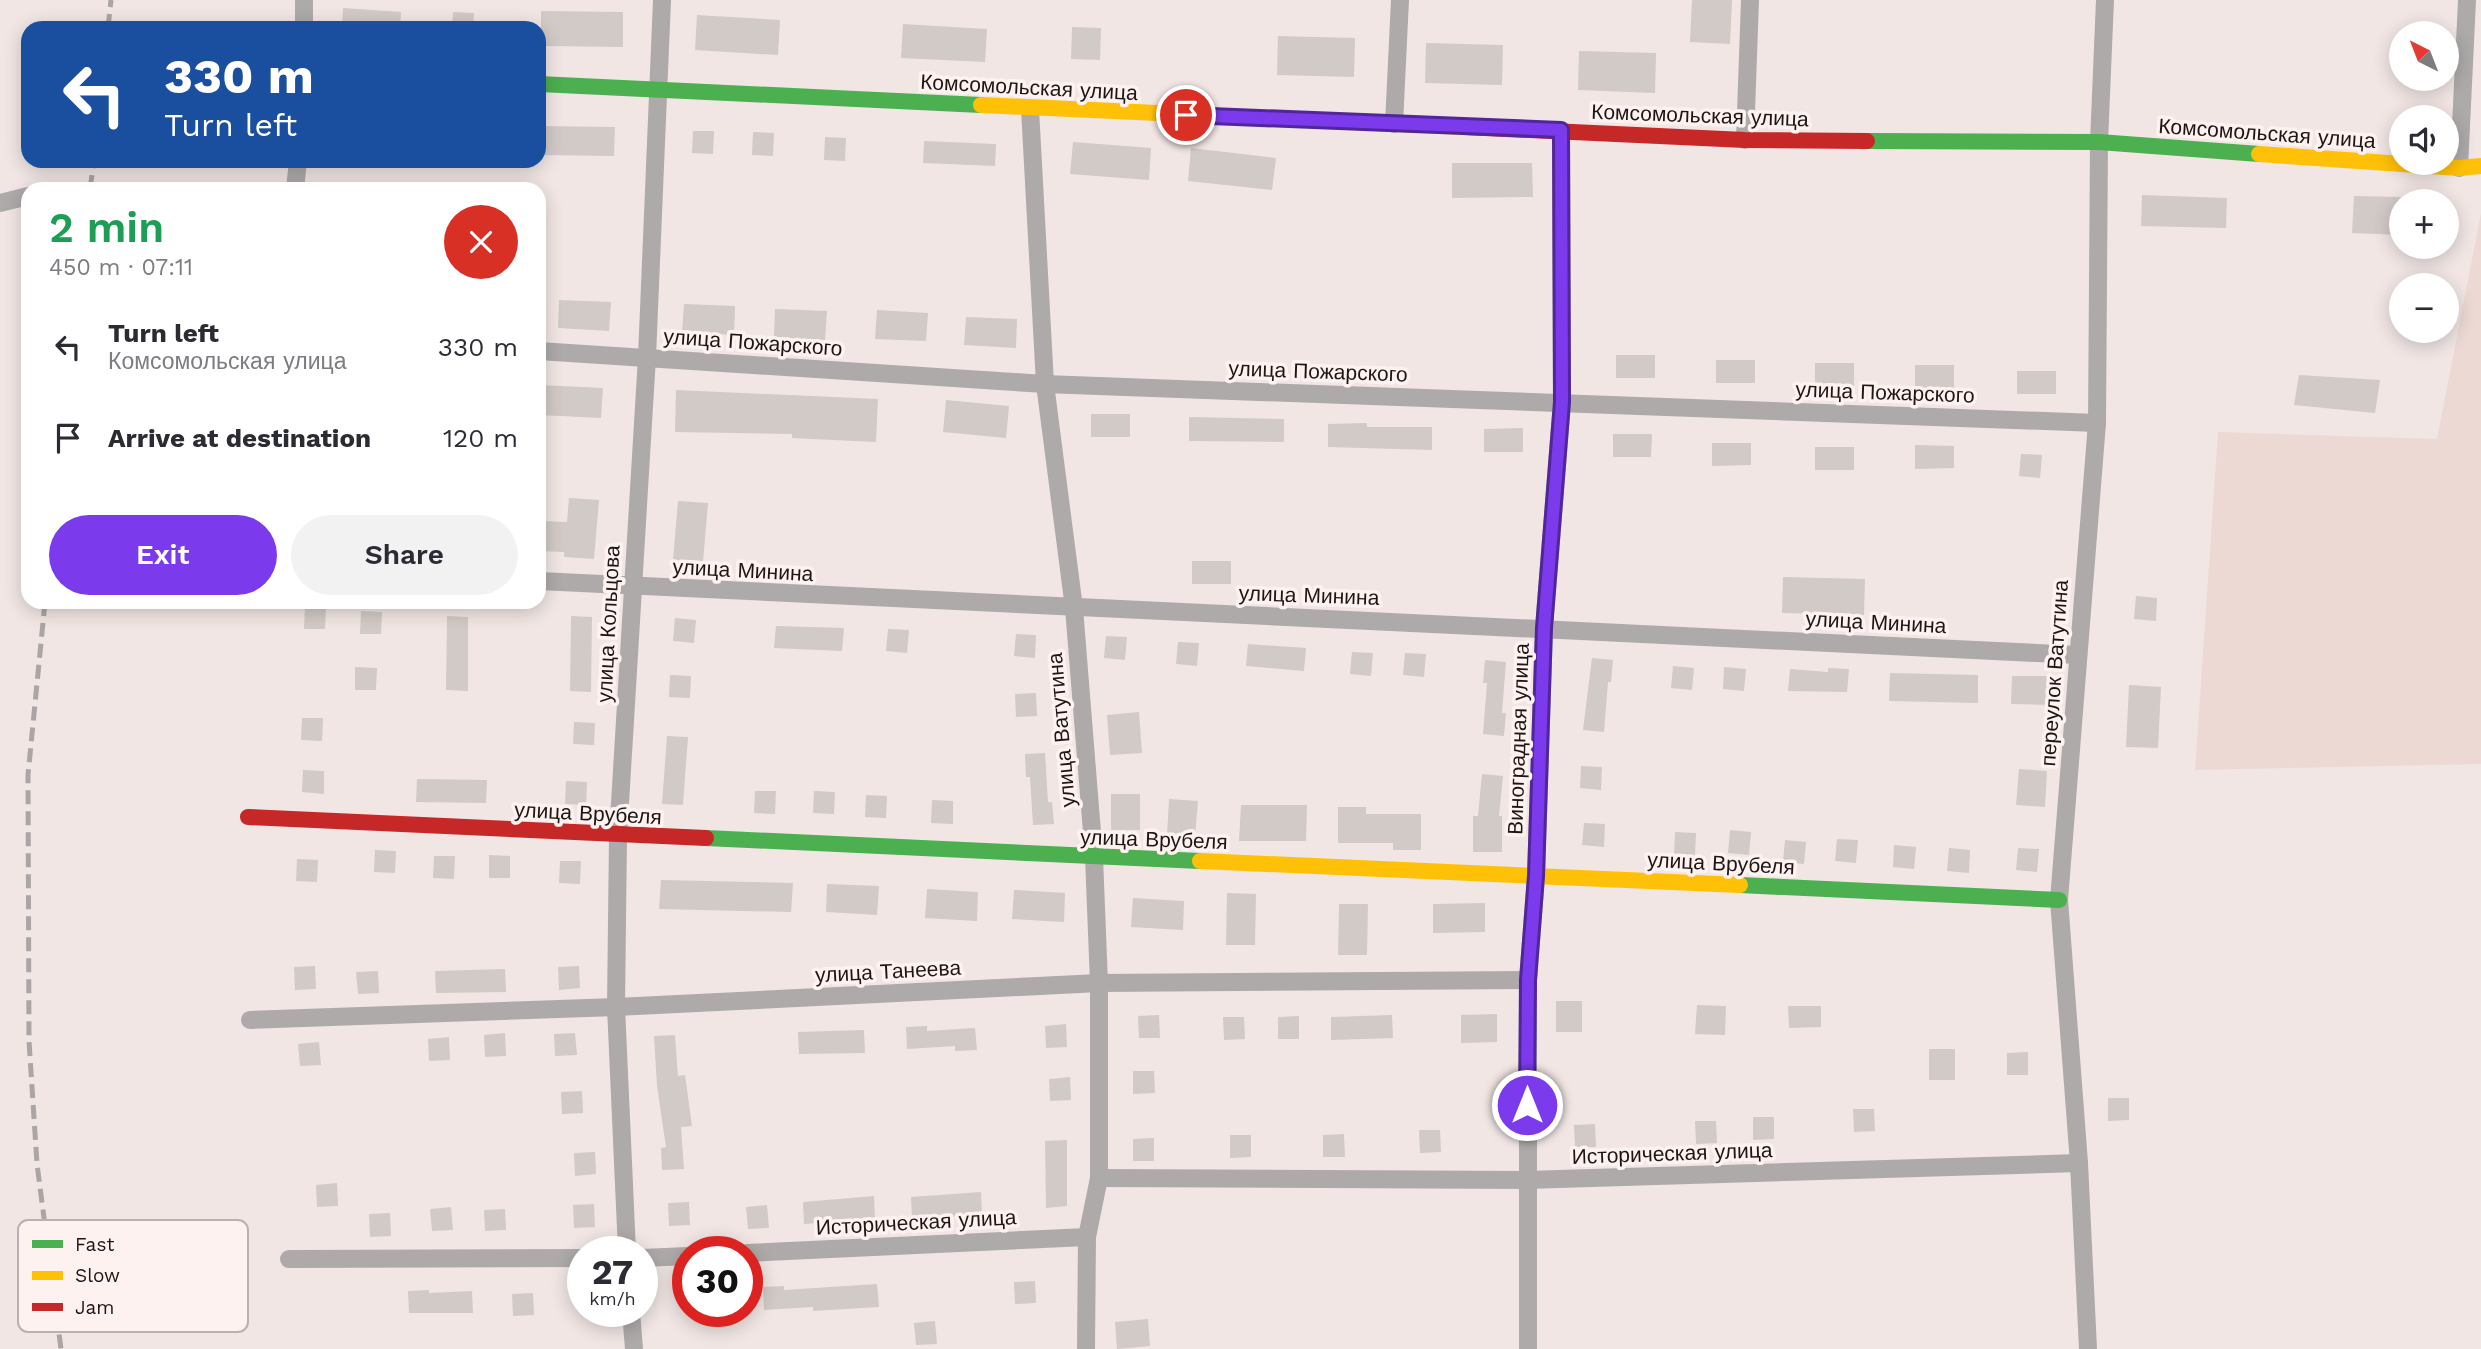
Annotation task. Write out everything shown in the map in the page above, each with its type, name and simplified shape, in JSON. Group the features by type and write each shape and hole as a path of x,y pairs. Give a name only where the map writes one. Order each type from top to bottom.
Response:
{"street":[{"path":"304,0 304,21"},
{"name":"улица Кольцова","path":"626,1236 616,1007 618,836 646,358 662,0"},
{"path":"1394,124 1399,0"},
{"path":"1745,141 1750,0"},
{"name":"переулок Ватутина","path":"2088,1349 2079,1163 2059,900 2097,423 2099,142 2105,0"},
{"path":"2459,168 2467,0"},
{"name":"Комсомольская улица","path":"546,83 1030,109 1561,130 1745,141 2099,142 2389,163"},
{"name":"улица Ватутина","path":"1030,109 1045,384 1074,608 1094,857 1099,983 1099,1178 1087,1237 1086,1349"},
{"name":"Виноградная улица","path":"1528,1349 1528,980 1536,876 1544,628 1562,402 1561,130"},
{"name":"Комсомольская улица","path":"2459,168 2481,166"},
{"path":"0,202 21,198"},
{"name":"улица Пожарского","path":"546,351 1045,384 2097,423"},
{"name":"улица Минина","path":"546,582 633,588 2078,654"},
{"name":"улица Врубеля","path":"248,817 2059,900"},
{"name":"улица Танеева","path":"250,1020 616,1007 1099,983 1528,980"},
{"name":"Историческая улица","path":"1099,1178 1526,1180 2079,1163"},
{"name":"Историческая улица","path":"763,1252 1087,1237"},
{"path":"289,1259 567,1258"},
{"path":"632,1327 634,1349"}],"shaded area":[{"path":"2481,213 2481,764 2195,770 2218,432 2437,439 2456,343 2459,343 2459,326"}],"building":[{"path":"1692,0 1732,0 1730,44 1690,42"},
{"path":"343,8 401,12 400,21 342,21"},
{"path":"541,11 623,12 623,47 546,46 546,21 541,21"},
{"path":"453,12 474,13 473,21 452,21"},
{"path":"697,15 780,20 778,55 695,50"},
{"path":"903,24 987,29 985,62 901,58"},
{"path":"1072,27 1101,28 1100,60 1071,59"},
{"path":"1278,36 1355,38 1354,77 1277,75"},
{"path":"1426,43 1503,45 1502,85 1425,83"},
{"path":"1579,51 1656,53 1655,93 1578,90"},
{"path":"546,126 615,127 614,156 546,155"},
{"path":"693,131 714,131 713,154 692,153"},
{"path":"753,132 774,133 773,156 752,155"},
{"path":"825,137 846,138 845,161 824,160"},
{"path":"924,141 996,144 995,166 923,163"},
{"path":"1073,142 1151,148 1149,180 1070,174"},
{"path":"1191,148 1276,158 1272,190 1188,181"},
{"path":"1452,163 1532,163 1533,197 1452,198"},
{"path":"2142,195 2227,198 2226,228 2141,226"},
{"path":"2354,196 2389,197 2389,235 2352,233"},
{"path":"559,300 611,302 609,331 558,328"},
{"path":"684,304 735,306 734,335 682,332"},
{"path":"775,309 827,311 825,340 774,337"},
{"path":"877,310 928,313 926,341 875,339"},
{"path":"966,317 1017,319 1016,348 964,345"},
{"path":"1616,355 1655,355 1655,378 1616,378"},
{"path":"1716,360 1755,360 1755,383 1716,383"},
{"path":"1815,363 1854,363 1854,386 1815,386"},
{"path":"1915,365 1954,365 1954,388 1915,388"},
{"path":"2017,371 2056,371 2056,394 2017,394"},
{"path":"2299,375 2380,380 2375,413 2294,405"},
{"path":"546,385 603,388 601,418 546,415"},
{"path":"676,390 878,399 876,442 792,438 792,434 675,432"},
{"path":"946,400 1009,406 1006,438 943,432"},
{"path":"1091,414 1130,414 1130,437 1091,437"},
{"path":"1189,417 1284,419 1284,442 1189,441"},
{"path":"1367,423 1367,427 1432,427 1432,450 1328,447 1328,424"},
{"path":"1523,428 1523,452 1484,452 1484,429"},
{"path":"1613,434 1652,434 1651,457 1613,457"},
{"path":"1712,443 1751,443 1751,465 1712,466"},
{"path":"1915,445 1954,446 1954,468 1915,469"},
{"path":"1815,447 1854,447 1854,470 1815,470"},
{"path":"2021,454 2042,455 2040,478 2019,476"},
{"path":"569,498 599,500 594,559 564,557 564,552 546,551 546,521 567,522"},
{"path":"678,501 708,503 703,562 673,560"},
{"path":"1192,561 1231,561 1231,584 1192,584"},
{"path":"1783,577 1865,579 1864,615 1782,613"},
{"path":"2136,596 2157,598 2156,621 2134,619"},
{"path":"305,609 326,609 325,629 304,629"},
{"path":"361,611 382,612 381,634 360,634"},
{"path":"447,616 468,617 468,691 446,690"},
{"path":"571,616 592,617 591,692 570,691"},
{"path":"675,618 696,620 694,643 673,641"},
{"path":"776,626 844,628 842,651 774,648"},
{"path":"888,629 909,630 907,653 886,651"},
{"path":"1016,634 1036,635 1035,658 1014,656"},
{"path":"1106,636 1127,637 1125,660 1104,658"},
{"path":"1178,642 1199,643 1197,666 1176,664"},
{"path":"1248,644 1306,648 1304,671 1246,666"},
{"path":"1352,652 1373,653 1371,676 1350,674"},
{"path":"1405,653 1426,654 1424,677 1403,675"},
{"path":"1592,658 1613,660 1611,682 1608,682 1604,732 1583,730"},
{"path":"1485,660 1506,662 1502,713 1506,713 1504,736 1483,734 1487,683 1483,683"},
{"path":"1673,666 1694,668 1692,690 1671,688"},
{"path":"355,667 377,668 376,690 355,690"},
{"path":"1724,667 1746,669 1744,691 1723,689"},
{"path":"1828,668 1849,669 1847,692 1788,691 1790,669 1828,672"},
{"path":"1890,673 1978,675 1978,703 1889,701"},
{"path":"670,675 691,676 690,698 669,697"},
{"path":"2012,676 2048,676 2048,705 2011,704"},
{"path":"2129,685 2161,687 2158,748 2126,747"},
{"path":"1036,693 1037,716 1016,717 1015,694"},
{"path":"1139,712 1142,753 1110,755 1107,715"},
{"path":"302,718 323,718 322,741 301,740"},
{"path":"574,722 595,723 594,745 573,744"},
{"path":"667,736 688,737 683,805 662,804"},
{"path":"1045,753 1048,802 1052,802 1054,824 1033,825 1030,777 1026,777 1025,754"},
{"path":"1581,766 1602,767 1601,790 1580,788"},
{"path":"2019,769 2047,771 2045,807 2016,805"},
{"path":"303,770 324,771 324,794 302,792"},
{"path":"1482,774 1503,776 1499,816 1502,816 1502,852 1473,852 1473,816 1478,816"},
{"path":"417,779 487,780 486,803 416,802"},
{"path":"566,781 587,782 586,805 565,804"},
{"path":"755,791 776,791 775,814 754,813"},
{"path":"814,791 835,792 834,814 813,813"},
{"path":"1111,794 1140,794 1140,830 1111,830"},
{"path":"866,795 887,796 886,818 865,817"},
{"path":"1169,799 1198,801 1195,837 1167,835"},
{"path":"932,800 953,801 953,824 931,823"},
{"path":"1241,805 1307,805 1306,841 1239,841"},
{"path":"1338,807 1366,807 1366,814 1421,814 1421,850 1393,850 1393,843 1338,843"},
{"path":"1584,823 1605,824 1604,847 1582,845"},
{"path":"1730,830 1751,832 1749,855 1728,853"},
{"path":"1675,832 1696,833 1695,856 1674,854"},
{"path":"1837,839 1858,840 1856,863 1835,861"},
{"path":"1785,840 1806,842 1804,864 1783,862"},
{"path":"1894,845 1916,847 1914,869 1893,867"},
{"path":"1949,848 1970,850 1969,873 1947,871"},
{"path":"2018,848 2039,849 2037,872 2016,870"},
{"path":"375,850 396,851 395,873 374,872"},
{"path":"489,855 510,856 510,878 489,878"},
{"path":"434,856 455,856 454,879 433,878"},
{"path":"297,859 318,860 317,882 296,881"},
{"path":"560,861 581,861 580,884 559,883"},
{"path":"661,880 793,883 791,912 659,909"},
{"path":"827,884 879,886 877,915 826,912"},
{"path":"927,889 978,892 977,921 925,918"},
{"path":"1014,890 1065,893 1064,922 1012,919"},
{"path":"1227,893 1256,894 1255,945 1226,945"},
{"path":"1133,898 1184,901 1183,930 1131,927"},
{"path":"1485,903 1485,932 1433,933 1433,904"},
{"path":"1339,904 1368,904 1367,955 1338,955"},
{"path":"315,966 316,989 295,990 294,967"},
{"path":"579,966 580,988 559,990 558,967"},
{"path":"505,969 506,992 436,993 435,971"},
{"path":"378,971 379,993 358,994 356,972"},
{"path":"1556,1001 1582,1001 1582,1032 1556,1032"},
{"path":"1697,1005 1726,1006 1725,1035 1695,1034"},
{"path":"1788,1006 1821,1006 1821,1027 1789,1028"},
{"path":"1497,1014 1497,1042 1461,1043 1461,1015"},
{"path":"1159,1015 1160,1038 1139,1038 1138,1016"},
{"path":"1392,1015 1393,1038 1331,1040 1331,1017"},
{"path":"1299,1016 1299,1039 1278,1039 1278,1017"},
{"path":"1223,1017 1244,1017 1245,1039 1224,1040"},
{"path":"1066,1024 1067,1047 1046,1048 1045,1026"},
{"path":"927,1026 927,1031 975,1028 977,1050 955,1051 955,1046 907,1049 906,1027"},
{"path":"864,1030 865,1053 799,1054 798,1032"},
{"path":"505,1033 506,1056 485,1057 484,1035"},
{"path":"575,1033 577,1055 555,1056 554,1034"},
{"path":"675,1035 678,1076 685,1075 692,1126 681,1127 684,1169 662,1170 661,1148 666,1147 657,1086 654,1036"},
{"path":"449,1037 450,1060 429,1061 428,1039"},
{"path":"319,1042 321,1065 300,1066 298,1044"},
{"path":"1929,1049 1955,1049 1955,1080 1929,1080"},
{"path":"2028,1052 2028,1075 2007,1075 2007,1053"},
{"path":"1133,1071 1154,1071 1155,1093 1133,1094"},
{"path":"1070,1077 1071,1100 1050,1101 1049,1079"},
{"path":"582,1091 583,1113 562,1114 561,1092"},
{"path":"2108,1098 2129,1098 2129,1120 2108,1121"},
{"path":"1853,1109 1874,1109 1875,1131 1854,1132"},
{"path":"1753,1117 1774,1117 1774,1139 1753,1140"},
{"path":"1695,1121 1716,1121 1717,1143 1696,1144"},
{"path":"1595,1124 1596,1147 1575,1147 1574,1125"},
{"path":"1419,1130 1440,1130 1441,1152 1420,1153"},
{"path":"1344,1134 1345,1157 1323,1157 1323,1135"},
{"path":"1230,1135 1251,1135 1251,1157 1230,1158"},
{"path":"1154,1138 1154,1161 1133,1161 1133,1139"},
{"path":"1067,1140 1067,1206 1046,1208 1045,1141"},
{"path":"595,1152 596,1174 575,1176 574,1153"},
{"path":"337,1183 338,1206 317,1207 316,1185"},
{"path":"981,1192 982,1214 912,1220 911,1197"},
{"path":"874,1196 875,1219 804,1224 803,1202"},
{"path":"689,1202 690,1225 669,1226 668,1203"},
{"path":"594,1204 595,1227 574,1228 573,1205"},
{"path":"767,1205 769,1228 748,1229 746,1207"},
{"path":"451,1207 453,1230 432,1231 430,1209"},
{"path":"505,1209 506,1230 485,1231 484,1210"},
{"path":"390,1213 391,1236 370,1237 369,1214"},
{"path":"1035,1281 1036,1303 1015,1304 1014,1282"},
{"path":"877,1284 879,1307 813,1311 813,1307 764,1310 763,1287 784,1286 784,1290"},
{"path":"429,1290 429,1293 472,1291 473,1313 409,1313 408,1291"},
{"path":"533,1293 534,1315 513,1316 512,1294"},
{"path":"1148,1319 1150,1346 1117,1349 1115,1322"},
{"path":"935,1321 937,1344 916,1345 914,1323"}],"railway":[{"path":"109,21 111,0"},
{"path":"91,182 93,168"},
{"path":"44,609 28,775 29,1041 37,1164 44,1220"},
{"path":"59,1332 61,1349"}],"traffic: fast":[{"path":"546,84 981,105"},
{"path":"1867,141 2099,142 2259,154"},
{"path":"706,838 1200,861"},
{"path":"1740,885 2059,900"}],"traffic: slow":[{"path":"981,105 1464,127"},
{"path":"2259,154 2459,168 2481,166"},
{"path":"1200,861 1740,885"}],"traffic: jam":[{"path":"1464,127 1745,140 1867,141"},
{"path":"248,817 706,838"}],"route":[{"path":"1186,115 1561,130 1562,402 1544,628 1536,876 1528,980 1527,1105"}]}
